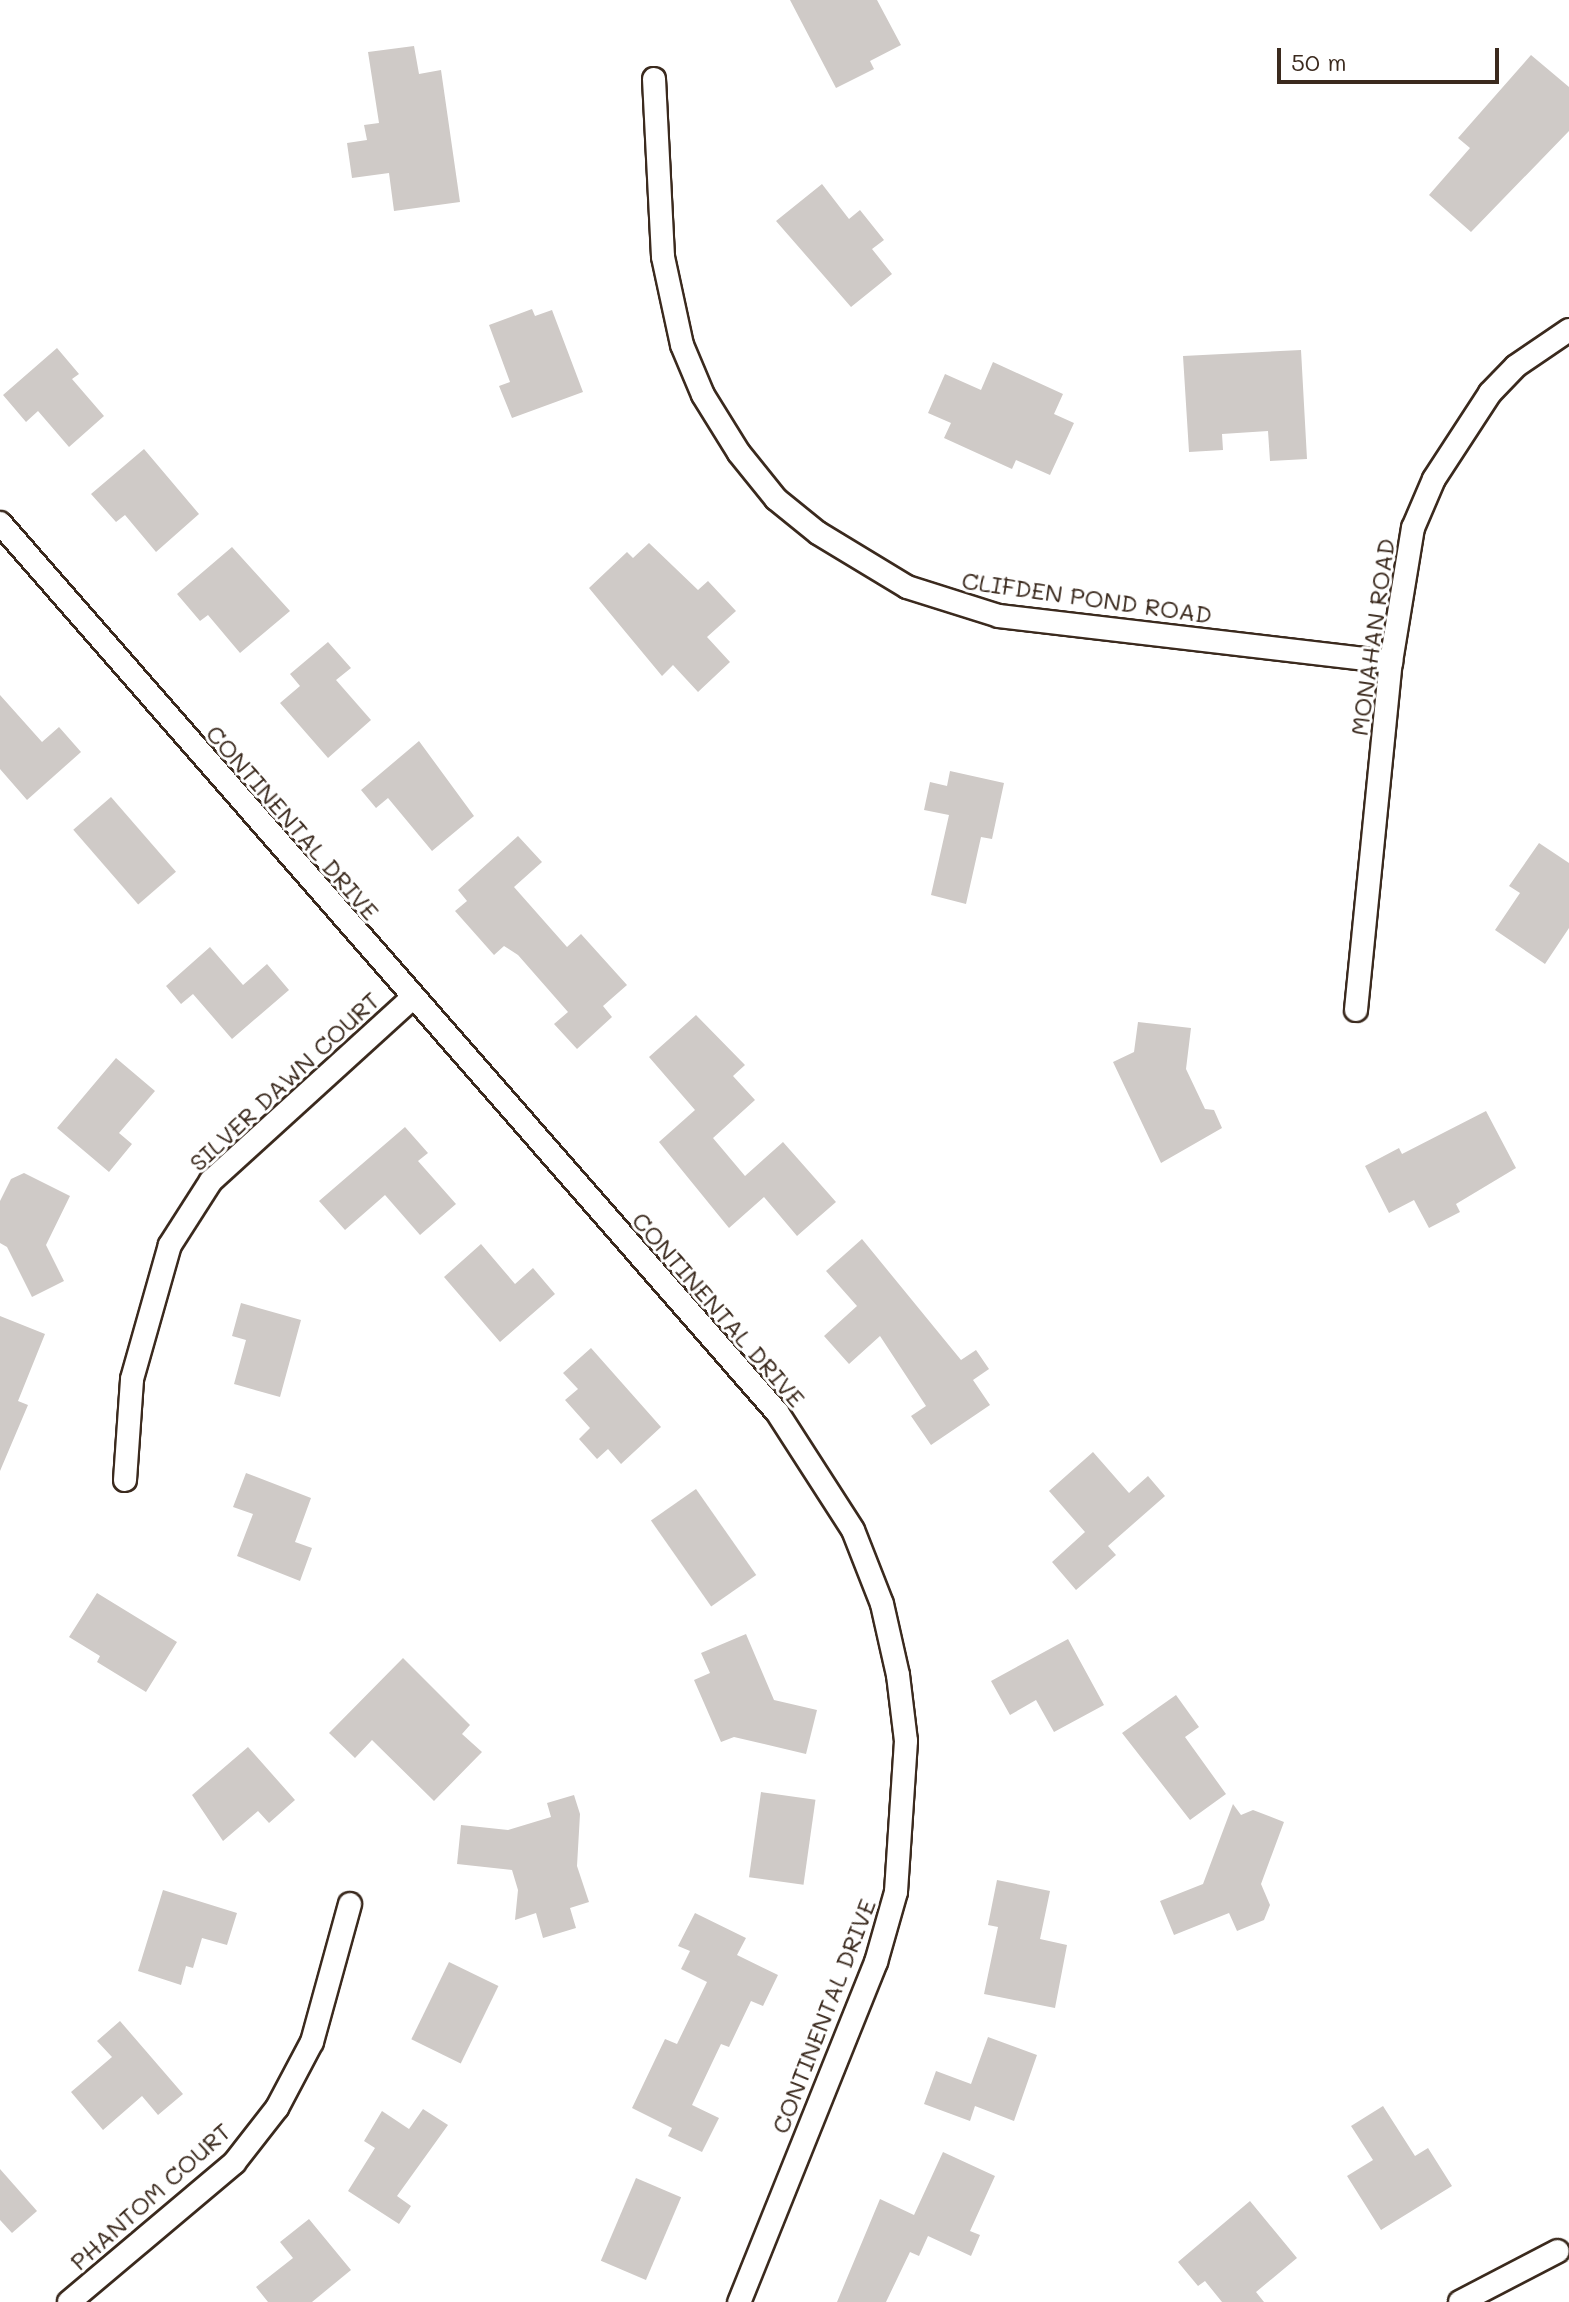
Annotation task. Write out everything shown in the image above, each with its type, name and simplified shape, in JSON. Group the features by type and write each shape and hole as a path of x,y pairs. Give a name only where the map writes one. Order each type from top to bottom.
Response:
{"street":[{"name":"CLIFDEN POND ROAD","path":"654,79 663,257 682,345 703,395 739,453 776,499 818,533 907,587 999,616 1391,662"},
{"name":"MONAHAN ROAD","path":"1356,1010 1391,662 1413,528 1434,479 1490,393 1516,366 1569,330"},
{"name":"CONTINENTAL DRIVE","path":"0,523 777,1412 853,1530 882,1604 906,1741 896,1892 876,1962 739,2302"},
{"name":"SILVER DAWN COURT","path":"125,1480 132,1379 170,1245 211,1181 412,998"},
{"name":"PHANTOM COURT","path":"69,2302 234,2163 277,2108 312,2042 350,1904"},
{"path":"1460,2302 1558,2251"}],"building":[{"path":"790,0 877,0 901,45 870,61 874,69 836,88"},
{"path":"414,46 419,74 441,70 460,202 394,211 389,173 352,178 347,143 367,140 364,125 379,123 368,52"},
{"path":"1531,55 1569,87 1569,131 1471,232 1429,195 1470,148 1458,138"},
{"path":"822,184 849,219 860,210 884,240 872,249 892,274 851,307 776,221"},
{"path":"532,309 535,316 552,310 583,392 512,418 499,386 510,382 489,325"},
{"path":"57,348 79,374 72,379 104,416 69,447 38,411 26,422 3,395"},
{"path":"1301,350 1307,459 1270,461 1268,431 1222,434 1223,450 1189,452 1183,356"},
{"path":"993,362 1063,394 1054,414 1074,423 1050,475 1016,460 1012,469 944,438 951,423 928,413 945,374 981,390"},
{"path":"144,449 199,514 156,552 125,515 116,522 91,494"},
{"path":"649,543 698,590 708,581 736,611 707,637 730,662 698,692 673,665 662,676 589,588 627,552 633,558"},
{"path":"232,547 290,611 240,653 208,615 200,621 177,594"},
{"path":"328,642 351,668 336,680 371,720 328,758 280,703 300,686 290,674"},
{"path":"0,695 42,742 59,727 81,752 27,800 0,769"},
{"path":"419,741 474,816 432,851 388,798 376,808 361,790"},
{"path":"950,771 1004,783 992,839 981,837 966,904 931,895 949,815 924,810 930,782 947,786"},
{"path":"111,797 176,872 138,905 73,830"},
{"path":"518,836 542,862 514,887 567,947 581,934 627,985 603,1006 612,1017 577,1049 554,1024 568,1012 518,955 504,946 494,955 455,911 467,901 458,890"},
{"path":"1539,843 1569,863 1569,928 1545,964 1495,930 1520,893 1509,886"},
{"path":"210,947 243,985 267,964 289,990 232,1039 193,994 181,1004 166,986"},
{"path":"696,1015 745,1065 733,1076 755,1100 713,1138 745,1176 783,1142 836,1202 797,1236 764,1197 729,1228 659,1142 695,1110 649,1057"},
{"path":"1138,1022 1191,1028 1186,1069 1205,1109 1214,1110 1222,1128 1161,1163 1113,1062 1134,1052"},
{"path":"116,1058 155,1091 119,1133 132,1144 109,1172 57,1128"},
{"path":"1486,1111 1516,1168 1456,1204 1460,1212 1429,1228 1414,1200 1389,1213 1365,1166 1399,1148 1402,1154"},
{"path":"405,1127 428,1153 418,1161 456,1204 420,1235 385,1195 345,1230 319,1201"},
{"path":"24,1173 70,1196 46,1245 64,1281 32,1297 7,1247 0,1243 0,1201 11,1179"},
{"path":"862,1239 961,1360 976,1350 989,1369 973,1380 990,1405 931,1445 911,1416 926,1406 880,1336 849,1364 824,1336 857,1306 826,1271"},
{"path":"481,1244 515,1284 533,1268 555,1294 500,1342 444,1277"},
{"path":"241,1303 301,1320 280,1397 234,1384 246,1340 232,1336"},
{"path":"0,1316 45,1334 18,1401 28,1405 0,1471"},
{"path":"591,1348 661,1427 621,1464 608,1449 597,1459 579,1439 590,1428 565,1400 578,1389 563,1373"},
{"path":"1093,1452 1129,1493 1148,1476 1165,1496 1108,1546 1116,1555 1076,1590 1052,1562 1085,1532 1049,1491"},
{"path":"246,1473 311,1498 295,1542 312,1548 300,1581 237,1556 253,1514 233,1507"},
{"path":"696,1489 756,1575 711,1607 651,1521"},
{"path":"97,1593 177,1642 146,1692 97,1662 100,1656 69,1637"},
{"path":"746,1634 774,1700 817,1710 806,1754 734,1737 721,1742 694,1680 710,1673 701,1653"},
{"path":"1068,1639 1104,1705 1054,1732 1036,1700 1010,1715 991,1681"},
{"path":"403,1658 470,1725 462,1734 482,1752 434,1801 372,1740 355,1758 329,1733"},
{"path":"1176,1695 1199,1727 1185,1737 1226,1794 1190,1820 1122,1733"},
{"path":"248,1747 295,1800 269,1823 258,1811 223,1841 192,1795"},
{"path":"761,1792 815,1800 803,1885 749,1877"},
{"path":"574,1795 580,1814 577,1866 589,1902 570,1908 576,1928 543,1938 536,1913 515,1920 518,1890 512,1870 457,1864 461,1825 508,1830 551,1817 547,1803"},
{"path":"1233,1804 1241,1815 1253,1810 1284,1822 1261,1884 1270,1905 1264,1920 1237,1931 1229,1913 1174,1935 1160,1901 1203,1884"},
{"path":"997,1880 1050,1891 1040,1939 1067,1945 1055,2008 984,1994 998,1927 988,1925"},
{"path":"163,1890 237,1913 227,1945 202,1938 193,1968 186,1966 181,1985 138,1971"},
{"path":"695,1913 746,1938 737,1955 778,1975 763,2006 751,2001 729,2047 721,2044 692,2105 719,2118 702,2152 668,2136 672,2128 632,2108 665,2039 677,2044 707,1982 681,1969 690,1951 678,1946"},
{"path":"449,1962 498,1986 461,2063 411,2039"},
{"path":"120,2021 183,2094 158,2115 142,2096 103,2130 71,2092 112,2057 97,2041"},
{"path":"988,2037 1037,2055 1014,2121 975,2106 970,2121 924,2104 936,2071 971,2084"},
{"path":"1383,2106 1415,2156 1428,2148 1452,2186 1381,2230 1347,2176 1373,2160 1351,2126"},
{"path":"423,2109 448,2125 397,2196 411,2206 399,2224 348,2191 375,2148 364,2141 382,2111 409,2129"},
{"path":"943,2152 995,2176 970,2231 980,2235 971,2256 928,2236 919,2256 910,2252 886,2302 837,2302 880,2199 914,2215"},
{"path":"0,2169 37,2211 12,2233 0,2220"},
{"path":"636,2178 681,2197 646,2280 601,2261"},
{"path":"1250,2201 1297,2258 1256,2292 1264,2302 1222,2302 1205,2281 1198,2286 1178,2262"},
{"path":"309,2219 351,2270 312,2302 268,2302 256,2287 293,2258 280,2242"}]}
